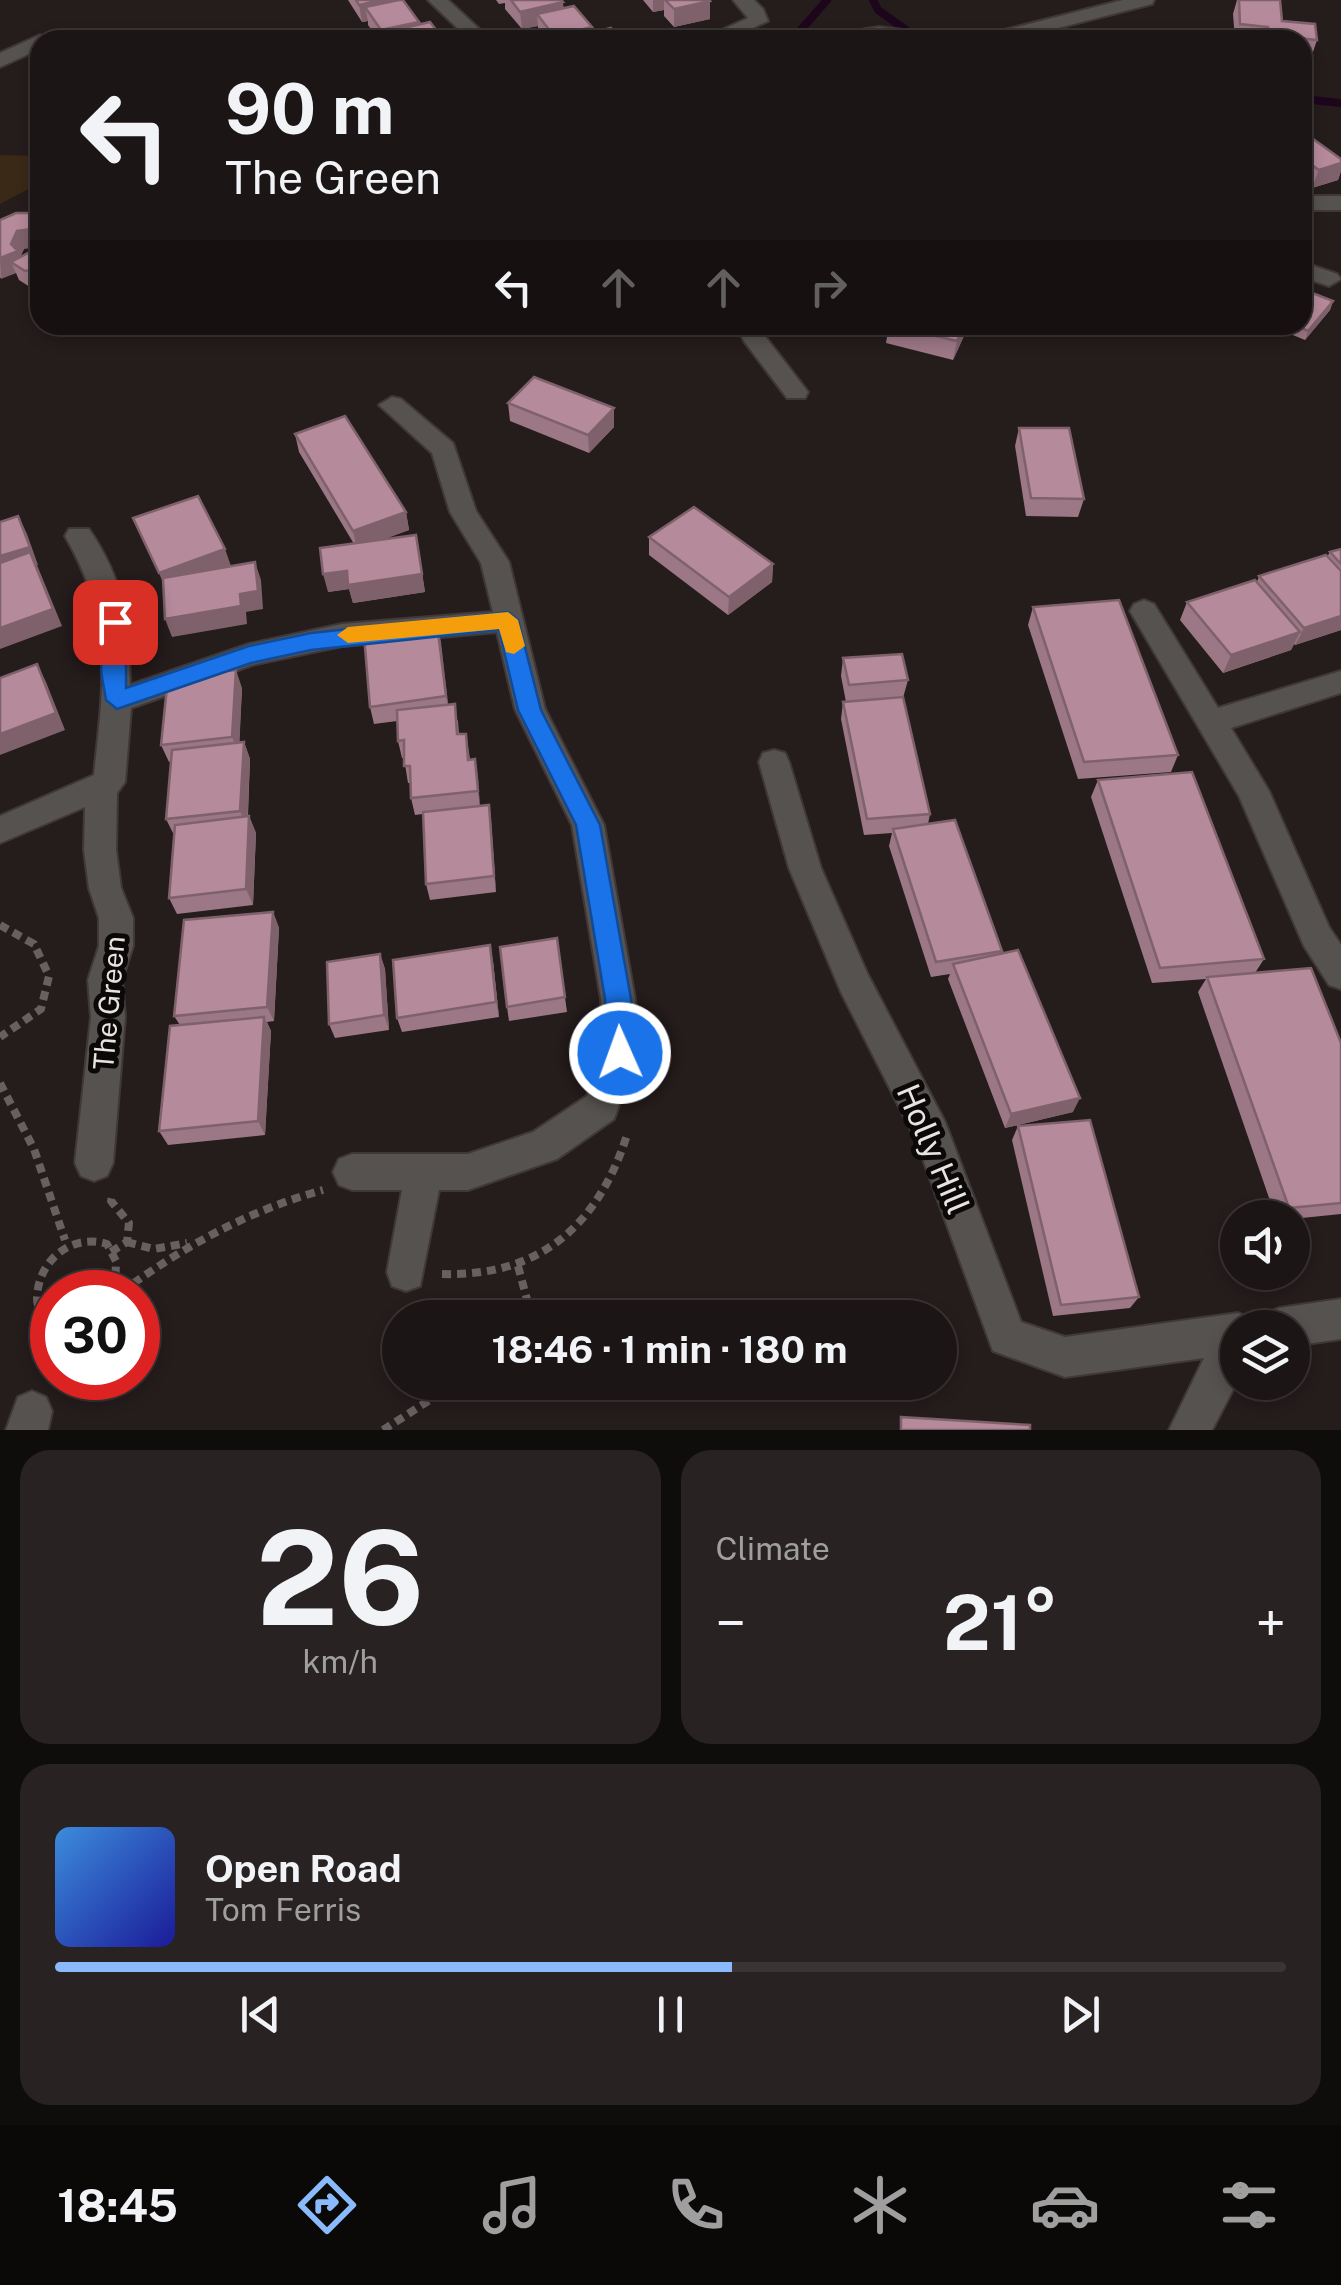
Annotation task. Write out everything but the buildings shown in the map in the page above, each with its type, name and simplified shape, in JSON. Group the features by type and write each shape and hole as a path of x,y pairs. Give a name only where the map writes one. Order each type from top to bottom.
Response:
{"street":[{"path":"437,0 470,30"},
{"path":"735,30 758,21 754,9 742,0"},
{"path":"1027,30 1145,0"},
{"path":"0,61 30,46"},
{"path":"1312,203 1341,203"},
{"path":"1312,273 1329,279"},
{"path":"752,335 796,392"},
{"path":"352,1172 468,1172 544,1146 601,1107 620,1053 618,999 588,825 530,710 496,562 462,512 444,450 392,405"},
{"name":"The Green","path":"79,536 96,560 115,622 112,671 117,700 109,782 101,786 100,850 105,888 116,918 116,946 105,980 108,1018 94,1163"},
{"path":"1144,611 1252,791 1316,936 1341,974"},
{"path":"117,700 249,655 323,639 508,620"},
{"path":"1212,722 1341,682"},
{"name":"Holly Hill","path":"774,762 805,868 853,980 932,1134 1007,1337 1065,1357 1220,1335"},
{"path":"0,830 101,786"},
{"path":"406,1272 424,1172"},
{"path":"1310,1324 1341,1319"},
{"name":"Holly Hill","path":"1190,1430 1220,1372"}],"path":[{"path":"0,924 31,937 45,958 48,981 44,1005 29,1021 0,1037"},
{"path":"0,1083 34,1149 64,1240"},
{"path":"406,1272 462,1275 518,1266 565,1234 602,1195 620,1164 632,1116"},
{"path":"94,1163 118,1170 111,1201 129,1224 127,1242"},
{"path":"149,1270 188,1242 256,1209 325,1190 352,1172"},
{"path":"46,1248 64,1240 91,1240 111,1252 119,1270"},
{"path":"111,1252 127,1242 154,1248 188,1242"},
{"path":"518,1266 527,1300"},
{"path":"24,1302 30,1312"},
{"path":"382,1430 430,1400"}],"shaded area":[{"path":"0,155 30,156 30,188 0,204"}],"waterway":[{"path":"801,30 827,0"},
{"path":"873,0 878,10 906,30"},
{"path":"1312,100 1341,103"}],"slow traffic":[{"path":"348,635 508,620 514,646"}],"route":[{"path":"115,622 112,671 117,700 249,655 311,642 508,620 530,710 588,825 618,999 620,1053"}]}
